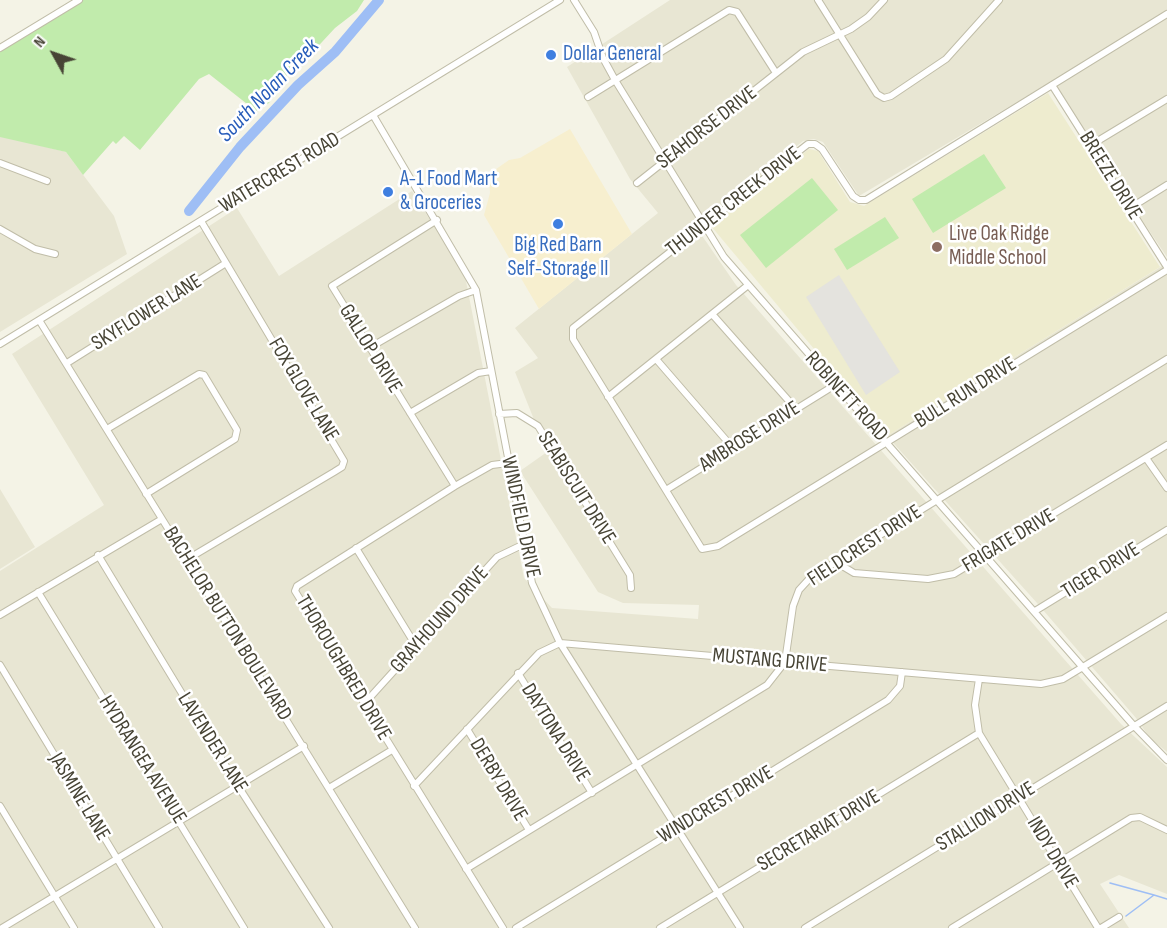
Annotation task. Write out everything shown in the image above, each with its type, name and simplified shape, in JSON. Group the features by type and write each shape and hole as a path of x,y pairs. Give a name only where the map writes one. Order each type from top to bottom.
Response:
{"street":[{"path":"0,48 79,0"},
{"name":"WATERCREST ROAD","path":"0,344 560,0"},
{"name":"ROBINETT ROAD","path":"574,0 594,32 603,58 615,80 724,257 747,286 938,499 1134,726 1167,760"},
{"path":"818,0 877,93 884,98 891,96 946,60 999,0"},
{"name":"SEAHORSE DRIVE","path":"637,183 803,52 868,17 884,0"},
{"name":"SEAHORSE DRIVE","path":"588,97 729,10 737,12 776,73"},
{"name":"THUNDER CREEK DRIVE","path":"702,549 573,339 573,328 808,144 815,144 822,149 853,196 859,200 866,200 1167,14"},
{"name":"BREEZE DRIVE","path":"1052,85 1167,269"},
{"path":"1091,145 1167,99"},
{"name":"WINDFIELD DRIVE","path":"373,116 437,220 476,290 522,545 532,583 560,643 740,928"},
{"path":"0,163 47,181"},
{"path":"1130,208 1167,185"},
{"name":"GALLOP DRIVE","path":"437,220 332,286 455,486"},
{"name":"FOX GLOVE LANE","path":"186,560 342,467 344,461 201,221"},
{"path":"0,229 35,249 55,254"},
{"name":"SKYFLOWER LANE","path":"67,363 226,263"},
{"name":"BULL RUN DRIVE","path":"702,549 718,546 1167,269"},
{"path":"608,396 747,286"},
{"path":"369,348 459,296 476,290"},
{"path":"712,314 796,409"},
{"name":"BACHELOR BUTTON BOULEVARD","path":"39,320 186,560 304,746 414,928"},
{"path":"656,359 733,447"},
{"name":"FIELDCREST DRIVE","path":"785,662 793,606 799,590 810,578 1167,359"},
{"path":"410,413 478,372 491,371"},
{"path":"107,429 199,374 204,375 237,430 236,438 146,494"},
{"name":"AMBROSE DRIVE","path":"666,490 835,385"},
{"name":"SEABISCUIT DRIVE","path":"499,414 517,413 538,426 630,575 631,588"},
{"name":"FRIGATE DRIVE","path":"840,560 844,567 854,573 928,579 954,574 1167,445"},
{"path":"1146,458 1167,488"},
{"name":"THOROUGHBRED DRIVE","path":"503,928 295,591 297,586 455,486 492,465 508,463"},
{"path":"0,615 162,519"},
{"name":"TIGER DRIVE","path":"1035,611 1167,530"},
{"name":"GRAYHOUND DRIVE","path":"364,704 497,556 522,545"},
{"path":"356,548 416,646"},
{"name":"LAVENDER LANE","path":"98,555 238,786 329,928"},
{"name":"HYDRANGEA AVENUE","path":"38,592 244,928"},
{"name":"MUSTANG DRIVE","path":"560,643 1041,684 1064,679 1167,616"},
{"path":"414,786 539,652 560,643"},
{"path":"466,869 767,685 785,662"},
{"name":"JASMINE LANE","path":"0,665 159,928"},
{"name":"WINDCREST DRIVE","path":"516,928 888,700 900,686 902,672"},
{"name":"DAYTONA DRIVE","path":"518,673 592,793"},
{"name":"INDY DRIVE","path":"979,679 975,705 979,733 1099,928"},
{"name":"STALLION DRIVE","path":"805,928 1167,706"},
{"name":"DERBY DRIVE","path":"467,729 529,830"},
{"name":"SECRETARIAT DRIVE","path":"660,928 979,733"},
{"path":"2,928 304,746"},
{"path":"329,788 392,750"},
{"path":"0,806 74,928"},
{"path":"952,928 1135,816 1167,830"},
{"path":"1099,928 1119,917"}],"shaded area":[{"path":"670,0 1167,0 1167,257 1049,83 859,196 823,142 814,139 803,141 696,227 736,285 1121,724 1167,767 1167,894 1119,875 1100,884 1129,928 0,928 0,571 104,505 12,354 237,208 279,276 412,191 465,276 524,578 552,608 698,619 699,605 623,603 598,592 520,471 547,452 515,372 538,358 515,328 658,213 630,179 567,67"},
{"name":"Live Oak Ridge Middle School","path":"1048,93 1160,267 887,436 711,226 809,149 818,151 850,202 864,206"},
{"name":"Big Red Barn Self-Storage II","path":"570,129 632,234 539,309 484,215 490,193 489,174 509,160 520,158"},
{"path":"0,135 66,152 114,216 127,254 0,332"},
{"path":"1167,263 1167,752 1150,738 1136,718 1037,603 887,436"},
{"path":"839,275 900,372 866,395 806,297"},
{"path":"0,489 35,547 0,569"}],"green space":[{"path":"83,0 364,0 357,11 335,28 296,70 287,75 269,103 256,111 209,74 199,79 140,150 124,136 116,144 113,141 83,175 66,152 0,137 0,51"},
{"path":"984,154 1006,188 933,233 912,199"},
{"path":"812,178 838,210 766,268 740,235"},
{"path":"885,217 899,238 847,270 834,249"}],"waterway":[{"name":"South Nolan Creek","path":"189,211 240,147 298,85 335,52 379,0"},
{"path":"1110,883 1154,895"},
{"path":"1126,916 1154,895 1167,899"}],"place":[{"name":"Dollar General","path":"551,55"},
{"name":"A-1 Food Mart & Groceries","path":"388,192"},
{"name":"Big Red Barn Self-Storage II","path":"558,224"},
{"name":"Live Oak Ridge Middle School","path":"937,247"}]}
